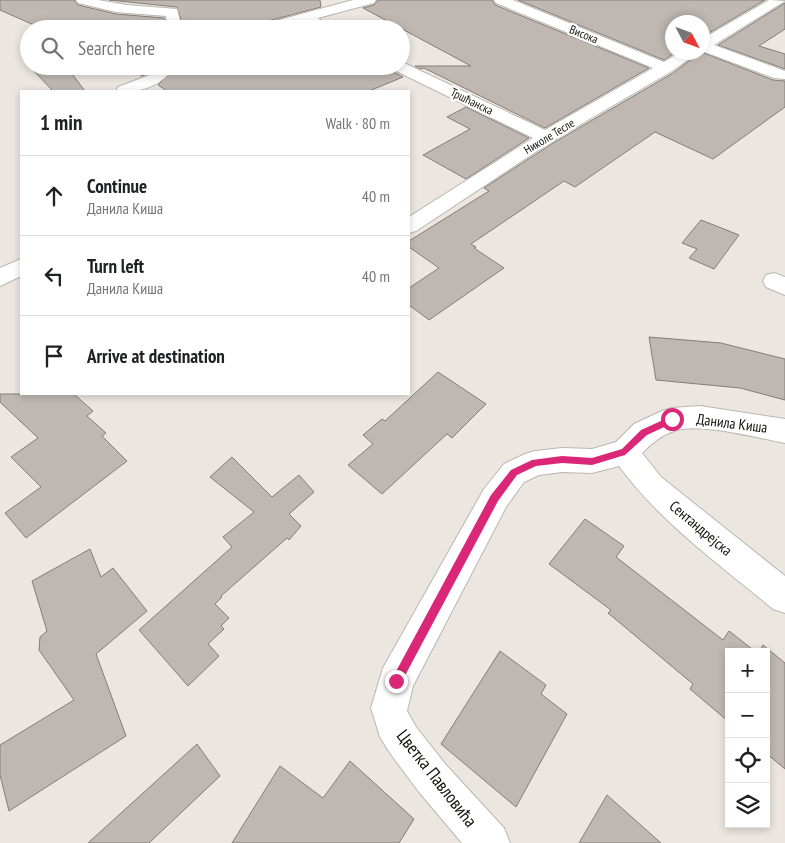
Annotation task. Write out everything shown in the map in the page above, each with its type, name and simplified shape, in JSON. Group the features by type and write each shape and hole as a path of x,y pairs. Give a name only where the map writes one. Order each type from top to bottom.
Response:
{"street":[{"path":"83,0 115,8 171,6 173,20"},
{"path":"115,8 141,0"},
{"path":"295,20 368,0"},
{"name":"Висока","path":"501,0 666,68"},
{"path":"710,42 778,0"},
{"path":"306,17 310,20"},
{"path":"710,49 780,75"},
{"name":"Николе Тесле","path":"410,225 546,137 679,60"},
{"name":"Тршћанска","path":"410,72 546,137"},
{"path":"126,90 160,75"},
{"path":"0,278 20,267"},
{"name":"Данила Киша","path":"389,711 396,681 495,498 514,473 535,463 562,460 592,462 625,452 644,432 672,419 700,417 785,430"},
{"name":"Сентандрејска","path":"625,452 650,486 785,597"},
{"name":"Цветка Павловића","path":"389,711 397,730 419,762 490,843"}],"building":[{"path":"0,0 74,0 78,5 116,14 164,18 164,20 23,20 0,10"},
{"path":"109,0 320,0 321,7 272,20 181,20 177,7"},
{"path":"378,0 492,0 495,5 649,68 545,128 424,68 421,69 415,66 471,66 410,33 410,20 385,20 363,8 374,5"},
{"path":"518,0 765,0 710,32 710,15 665,15 664,60"},
{"path":"785,3 785,29 759,46 785,54 785,69 718,45"},
{"path":"710,56 773,80 785,81 785,107 713,159 655,132 575,187 564,181 471,244 504,268 429,320 410,306 410,287 439,268 410,248 410,240 489,191 484,188 553,143 673,73 690,60 710,60"},
{"path":"38,75 73,75 84,90 52,90"},
{"path":"168,75 399,75 403,77 371,90 166,90 158,85"},
{"path":"466,107 529,138 466,179 423,155 470,129 447,117"},
{"path":"701,220 739,235 714,269 689,258 697,249 682,243"},
{"path":"649,337 721,343 785,359 785,400 740,388 656,380"},
{"path":"438,372 486,404 452,438 447,434 382,494 348,465 373,444 363,435 382,419 385,421"},
{"path":"0,394 75,395 93,411 87,416 106,433 102,436 127,461 26,538 5,513 41,487 11,457 38,438 0,402"},
{"path":"232,457 272,497 299,475 314,492 289,514 301,526 289,540 287,538 221,596 215,604 229,618 221,626 224,629 208,644 219,656 188,686 139,630 232,547 223,537 254,512 210,477"},
{"path":"585,519 624,546 616,557 723,640 729,631 751,648 725,648 725,719 690,689 693,684 608,613 611,610 549,564"},
{"path":"90,549 101,577 113,568 147,611 96,654 126,736 9,811 0,775 0,745 74,700 39,650 40,637 47,631 32,581"},
{"path":"500,651 546,685 541,694 567,714 516,807 441,744"},
{"path":"770,651 785,663 785,769 770,756"},
{"path":"197,744 220,776 149,843 88,843"},
{"path":"350,761 414,819 399,843 232,843 280,766 323,798"},
{"path":"607,795 661,843 579,843"}],"route":[{"path":"396,681 495,498 514,473 535,463 562,460 592,462 625,452 644,432 672,419"}]}
